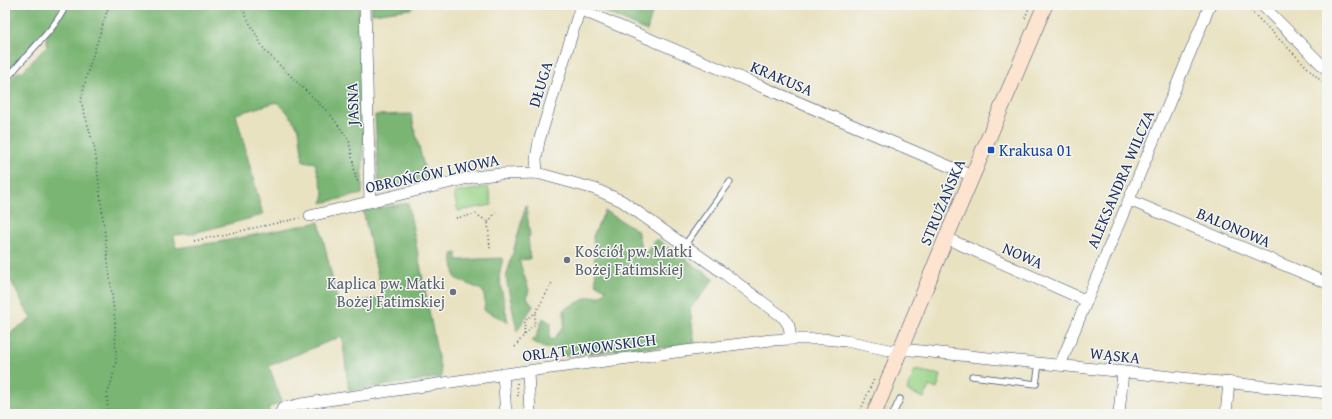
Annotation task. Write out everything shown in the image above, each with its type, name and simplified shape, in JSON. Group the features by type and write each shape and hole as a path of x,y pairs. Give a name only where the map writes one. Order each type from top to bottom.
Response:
{"main road":[{"name":"STRUŻAŃSKA","path":"874,414 899,349 1045,5"}],"street":[{"name":"JASNA","path":"365,5 370,202"},
{"name":"ALEKSANDRA WILCZA","path":"1060,365 1210,5"},
{"path":"1262,5 1327,70"},
{"name":"KRAKUSA","path":"580,7 972,176"},
{"name":"DŁUGA","path":"537,173 536,159 539,141 580,7"},
{"name":"OBROŃCÓW LWOWA","path":"310,216 473,178 500,174 537,173 595,189 622,202 784,318 789,326 791,339"},
{"name":"BALONOWA","path":"1129,200 1327,283"},
{"name":"NOWA","path":"946,238 1086,301"},
{"name":"ORLĄT LWOWSKICH","path":"281,411 503,374 771,340 824,339 846,341 888,350 899,349"},
{"name":"WĄSKA","path":"899,349 1327,393"},
{"path":"528,371 530,414"},
{"path":"1119,414 1123,372"},
{"path":"503,374 506,414"},
{"path":"1226,414 1229,382"}],"lane":[{"path":"5,82 14,69 51,29 66,5"},
{"path":"684,246 730,182"},
{"path":"972,376 1036,384 1038,363"},
{"path":"894,414 900,399"}],"path":[{"path":"108,414 107,394 116,362 115,321 95,150 81,101 87,74 109,5"},
{"path":"242,5 248,20 265,51 330,114 349,140 356,179 360,185"},
{"path":"1245,5 1327,87"},
{"path":"490,249 488,222 498,210"},
{"path":"456,218 476,214 488,222"},
{"path":"194,241 310,216"},
{"path":"515,347 534,326 536,312 553,281"},
{"path":"524,336 525,320 536,312"}],"green space":[{"path":"5,5 61,5 55,17 16,61 5,77"},
{"path":"69,5 359,5 364,115 362,194 322,203 324,194 315,163 303,161 299,129 287,112 277,102 236,114 263,215 190,234 174,235 176,248 219,242 319,222 339,306 383,297 363,211 408,203 442,377 349,391 342,336 269,366 282,402 268,408 270,414 5,414 5,336 31,319 5,270 5,87 16,73 23,71 47,46 47,36"},
{"path":"371,5 416,5 411,9 372,14"},
{"path":"595,5 654,5 647,31 595,7"},
{"path":"411,114 427,179 379,190 375,115"},
{"path":"488,187 492,205 458,211 454,193"},
{"path":"526,205 530,236 528,236 530,259 519,260 529,290 527,297 533,306 517,331 506,278"},
{"path":"605,211 637,230 643,256 657,239 714,279 690,309 695,346 625,349 562,356 560,349 557,347 544,348 532,341 536,337 543,318 551,323 549,338 553,340 564,326 564,309 589,297 601,296 606,289 596,284 593,236"},
{"path":"457,253 457,260 503,258 499,277 508,322 484,310 485,301 483,291 455,278 452,254"},
{"path":"915,370 941,375 937,389 929,386 924,398 907,391"}],"place":[{"name":"Krakusa 01","path":"991,150"},
{"name":"Kościół pw. Matki Bożej Fatimskiej","path":"567,260"},
{"name":"Kaplica pw. Matki Bożej Fatimskiej","path":"453,292"}]}
